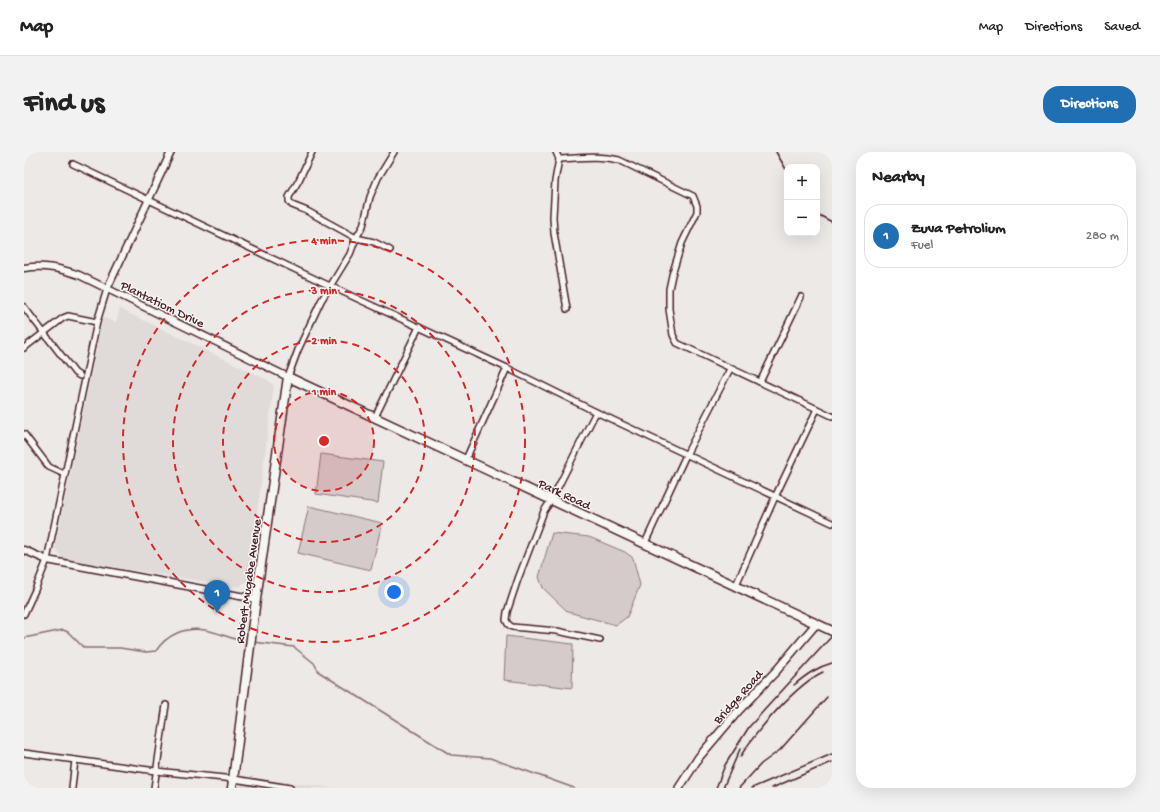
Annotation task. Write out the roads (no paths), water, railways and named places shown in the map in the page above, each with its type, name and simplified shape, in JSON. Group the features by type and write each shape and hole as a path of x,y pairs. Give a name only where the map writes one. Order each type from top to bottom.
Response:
{"highway":[{"name":"Park Road","path":"288,377 736,585 831,631"},
{"name":"Robert Mugabe Avenue","path":"232,788 256,599 288,377"}],"main road":[{"name":"Bridge Road","path":"679,788 699,757 816,624"}],"street":[{"path":"24,614 47,560 97,322 107,289 171,152"},
{"path":"312,152 289,197 289,201 292,205 307,210 356,238 374,242 390,250"},
{"path":"288,377 298,350 321,301 350,254 356,238 363,226 370,197 378,178 394,152"},
{"path":"556,152 559,159 555,181 554,228 567,309"},
{"path":"559,159 596,156 619,160 693,196 697,206 696,212 682,243 669,289 669,309 673,335 677,343 832,416"},
{"path":"73,164 507,368 832,524"},
{"name":"Plantatiom Drive","path":"24,268 36,266 53,267 80,275 288,377"},
{"path":"760,382 801,297"},
{"path":"24,307 75,373 80,376"},
{"path":"24,348 63,318 68,316 97,322"},
{"path":"375,417 419,327"},
{"path":"466,459 507,368"},
{"path":"645,543 686,455 730,369"},
{"path":"736,585 774,497 817,409"},
{"path":"596,412 552,499 544,511 518,580 507,612 506,620 510,626 517,628 557,631 600,640"},
{"path":"24,434 49,467 64,474"},
{"path":"24,550 47,560 256,599"},
{"path":"154,788 166,705"},
{"path":"24,753 156,771 234,779 290,788"},
{"path":"72,788 75,760"}],"waterway":[{"path":"24,638 63,630 68,632 84,648 120,648 146,652 156,651 165,640 177,633 198,629 247,642"},
{"path":"253,642 294,647 314,663 319,672 451,755 490,758 574,788"}],"railway":[{"path":"776,152 784,166"},
{"path":"820,216 832,222"},
{"path":"716,788 725,765 749,727 832,636"},
{"path":"794,685 812,672 832,663"},
{"path":"740,757 766,722 777,710 801,687 823,672"},
{"path":"739,788 761,764 780,750 827,697"},
{"path":"723,788 740,749"},
{"path":"752,788 832,754"},
{"path":"772,788 832,762"}],"place":[{"name":"Zuva Petrolium","path":"217,613"}]}
